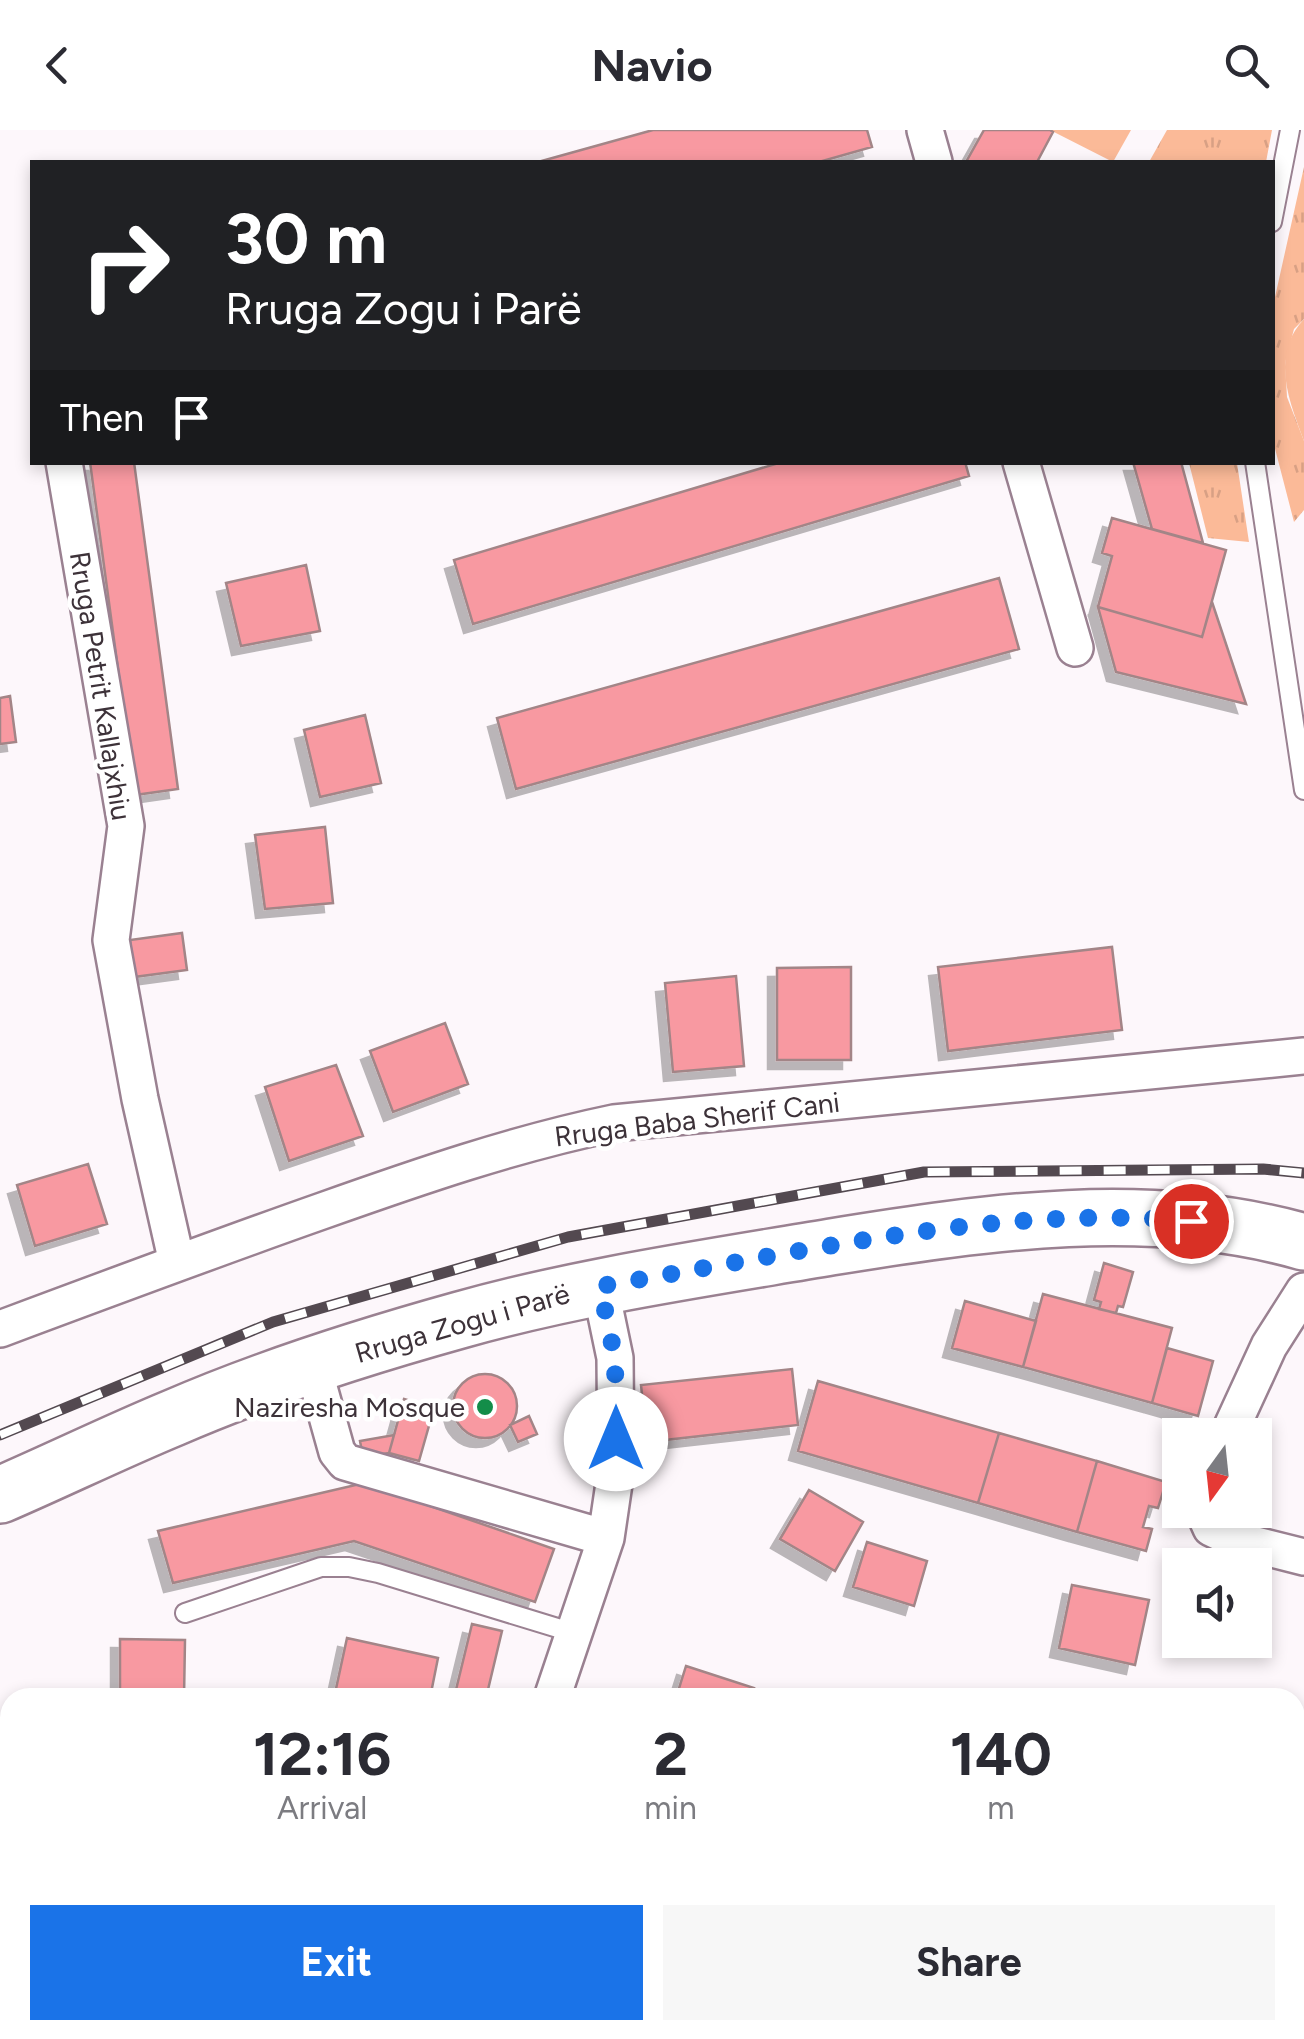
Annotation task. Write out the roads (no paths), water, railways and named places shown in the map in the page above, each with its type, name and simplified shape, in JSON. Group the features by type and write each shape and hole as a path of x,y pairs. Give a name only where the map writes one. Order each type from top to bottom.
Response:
{"main road":[{"name":"Rruga Zogu i Parë","path":"0,1495 175,1416 313,1366 458,1320 600,1286 957,1226 1027,1221 1168,1219 1260,1230 1304,1242"}],"street":[{"path":"925,130 933,160"},
{"name":"Rruga Petrit Kallajxhiu","path":"65,465 126,826 112,940 140,1099 176,1262"},
{"path":"1022,465 1076,648"},
{"name":"Rruga Baba Sherif Cani","path":"0,1329 176,1262 540,1138 614,1124 1304,1056"},
{"path":"555,1688 606,1538 616,1470 615,1358 600,1286"},
{"path":"1236,1418 1269,1346 1304,1291"},
{"path":"313,1366 336,1452 344,1462 606,1538"},
{"path":"1210,1528 1236,1540 1304,1557"}],"lane":[{"path":"1275,207 1290,130"},
{"path":"1255,465 1304,790"},
{"path":"185,1614 321,1567 349,1567 574,1633"}],"railway":[{"path":"0,1435 273,1322 568,1237 924,1172 1263,1169 1304,1173"}],"place":[{"name":"Naziresha Mosque","path":"485,1407"}]}
